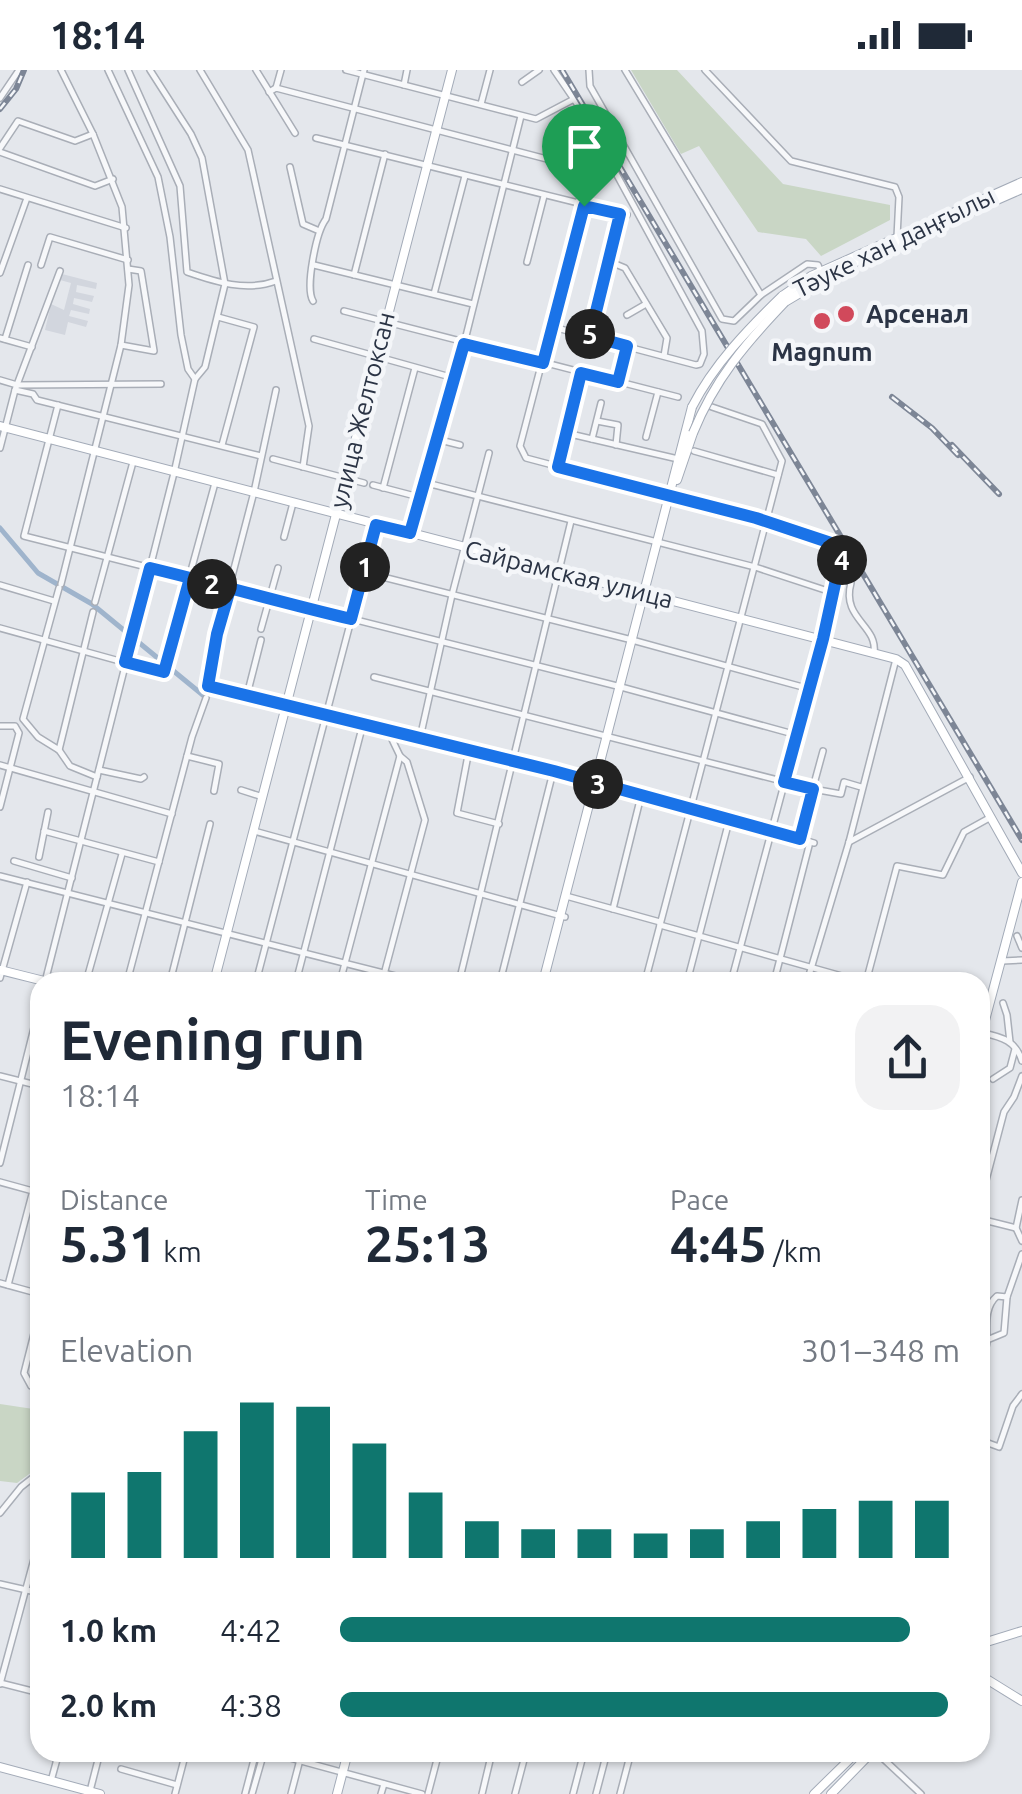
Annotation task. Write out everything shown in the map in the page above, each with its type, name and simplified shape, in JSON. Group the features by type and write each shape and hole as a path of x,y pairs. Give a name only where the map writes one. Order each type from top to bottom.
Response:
{"main road":[{"name":"улица Желтоксан","path":"216,972 452,70"},
{"name":"Тәуке хан даңғылы","path":"672,495 692,407 715,370 754,323 821,272 1022,185"},
{"name":"Тәуке хан даңғылы","path":"548,972 672,495 709,394 784,299 904,237"},
{"name":"Сайрамская улица","path":"2,427 896,659"},
{"path":"896,659 905,666 1022,873"},
{"path":"990,1000 1022,882"},
{"path":"1,973 30,979"},
{"path":"990,1641 1022,1631"},
{"path":"990,1681 1022,1701"},
{"path":"335,1794 344,1762"},
{"path":"814,1794 856,1762"},
{"path":"832,1794 859,1762"},
{"path":"0,1767 95,1793"}],"street":[{"path":"0,98 19,70"},
{"path":"61,70 112,179 126,228 128,301 121,345 23,719 38,737 59,750 70,766 98,774 141,779 144,776"},
{"path":"108,70 158,177 188,368 195,379"},
{"path":"128,70 180,186 187,271"},
{"path":"49,972 195,379 205,367 224,284 202,158 192,134 150,70"},
{"path":"200,70 248,150 309,426 303,467"},
{"path":"256,70 296,132"},
{"path":"272,90 282,70"},
{"path":"346,70 541,119 574,99"},
{"path":"404,85 408,70"},
{"path":"481,104 490,70"},
{"path":"522,82 538,70"},
{"path":"553,327 700,364 704,354 702,331 603,148 554,70"},
{"path":"589,70 590,86 722,319 734,321 761,295 808,264 818,264 821,272"},
{"path":"625,70 761,295"},
{"path":"705,70 791,162 894,187 900,197 895,230 904,237"},
{"path":"313,301 308,290 317,230 326,219 364,72"},
{"path":"272,90 355,107 585,169"},
{"path":"582,111 582,129 595,160"},
{"path":"410,533 464,344 522,116"},
{"path":"93,134 75,141 18,121 0,150 95,186 112,179"},
{"path":"316,138 624,215 590,336"},
{"path":"603,148 595,160 520,446 522,454 767,522 840,546 842,552 823,639 734,972"},
{"path":"354,274 385,154"},
{"path":"290,167 303,224 317,230"},
{"path":"434,294 465,175"},
{"path":"0,189 126,228"},
{"path":"527,262 544,196"},
{"path":"0,273 27,198"},
{"path":"41,266 50,238 128,260"},
{"path":"608,261 624,266 668,340 664,356"},
{"path":"28,265 3,339 32,347"},
{"path":"314,265 472,304"},
{"path":"121,345 154,351 141,271 128,268"},
{"path":"0,448 2,427 60,270"},
{"path":"173,273 187,271 224,284 256,286 276,281"},
{"path":"627,314 646,304"},
{"path":"344,311 678,397"},
{"path":"218,317 254,327 222,446"},
{"path":"314,339 454,378"},
{"path":"618,382 627,346"},
{"path":"383,488 415,368"},
{"path":"558,467 581,373"},
{"path":"0,380 58,405 261,456"},
{"path":"16,388 161,384"},
{"path":"276,390 208,686 554,771 812,842 776,972"},
{"path":"646,437 658,392"},
{"path":"592,440 601,403"},
{"path":"58,405 24,536 623,687 797,735"},
{"path":"648,972 782,461 762,424 712,407"},
{"path":"597,421 618,425 616,445"},
{"path":"566,434 678,458"},
{"path":"436,439 460,446"},
{"path":"694,451 780,472"},
{"path":"420,738 488,454"},
{"path":"273,459 364,483"},
{"path":"96,602 133,462"},
{"path":"424,482 755,567 834,593"},
{"path":"0,630 162,673 215,483"},
{"path":"373,485 420,497"},
{"path":"284,537 293,503"},
{"path":"462,972 571,521"},
{"path":"259,972 376,525"},
{"path":"261,629 278,568"},
{"path":"364,572 810,689"},
{"path":"838,576 851,583 848,594 852,611 872,636 874,653"},
{"path":"0,585 54,600"},
{"path":"59,750 93,612"},
{"path":"247,695 261,640"},
{"path":"810,972 849,842 896,659"},
{"path":"374,677 813,789 841,794 844,782 861,787"},
{"path":"131,972 206,698"},
{"path":"299,972 363,724"},
{"path":"0,726 15,726 19,734 0,807"},
{"path":"386,972 424,820 407,762 388,730"},
{"path":"469,750 457,813 499,824"},
{"path":"800,839 823,751"},
{"path":"187,756 218,764 214,791"},
{"path":"343,972 400,756"},
{"path":"0,765 172,814"},
{"path":"502,972 554,771"},
{"path":"849,842 970,777"},
{"path":"241,790 263,796"},
{"path":"613,910 641,795"},
{"path":"39,857 48,812"},
{"path":"867,972 897,866 944,875 964,832 992,816"},
{"path":"690,972 729,820"},
{"path":"172,972 210,824"},
{"path":"44,831 160,862"},
{"path":"254,831 563,916"},
{"path":"89,972 122,854"},
{"path":"14,861 72,878"},
{"path":"0,876 378,972"},
{"path":"1,973 26,882"},
{"path":"568,897 826,972"},
{"path":"1016,936 1022,948"},
{"path":"1000,961 1022,960"},
{"path":"1002,1004 1022,1061"},
{"path":"990,1038 1013,1044"},
{"path":"993,1079 1010,1068 1013,1044"},
{"path":"0,1163 30,1047"},
{"path":"0,1076 30,1084"},
{"path":"990,1166 1004,1112 1022,1080"},
{"path":"0,1182 30,1190"},
{"path":"1022,1200 1016,1228 1022,1241"},
{"path":"30,1209 4,1284 30,1291"},
{"path":"990,1222 1016,1228"},
{"path":"990,1339 1004,1333 1007,1297 1022,1254"},
{"path":"990,1306 993,1296 1007,1297"},
{"path":"30,1349 24,1372 30,1384"},
{"path":"990,1444 999,1447 1013,1406 1022,1394"},
{"path":"0,1513 30,1480"},
{"path":"30,1575 0,1683 30,1691"},
{"path":"0,1584 30,1591"},
{"path":"52,1781 57,1762"},
{"path":"95,1793 99,1762"},
{"path":"175,1794 184,1762"},
{"path":"249,1794 254,1762"},
{"path":"249,1794 262,1762"},
{"path":"291,1794 300,1762"},
{"path":"304,1762 425,1794 436,1762"},
{"path":"482,1794 490,1762"},
{"path":"515,1794 523,1762"},
{"path":"573,1794 581,1762"},
{"path":"596,1794 604,1762"},
{"path":"620,1794 628,1762"},
{"path":"877,1762 921,1794"},
{"path":"121,1769 178,1785"},
{"path":"381,1794 384,1784"}],"shaded area":[{"path":"62,274 97,283 96,289 77,285 76,292 94,296 92,302 74,298 73,304 90,309 89,314 71,310 69,316 88,321 86,327 68,322 65,335 45,330 51,304 64,310 71,283 60,280"}],"green space":[{"path":"631,70 677,70 783,184 890,205 890,220 821,256 806,239 758,232 699,146 681,154"},
{"path":"0,1404 30,1408 30,1473 17,1483 0,1481"}],"waterway":[{"path":"0,528 38,573 92,604 204,696"}],"railway":[{"path":"0,109 16,89 24,70"},
{"path":"562,70 1022,840"},
{"path":"892,397 932,428 958,455"},
{"path":"952,445 999,494"}],"place":[{"name":"Арсенал","path":"846,314"},
{"name":"Magnum","path":"822,321"}],"route":[{"path":"584,206 543,363 464,344 410,533 376,525 351,619 312,610 190,578 150,568 125,662 164,672 190,578 230,589 208,686 554,771 800,839 813,789 784,782 842,560 840,546 756,518 558,467 581,373 618,382 627,346 590,336 620,214 584,206"}]}
